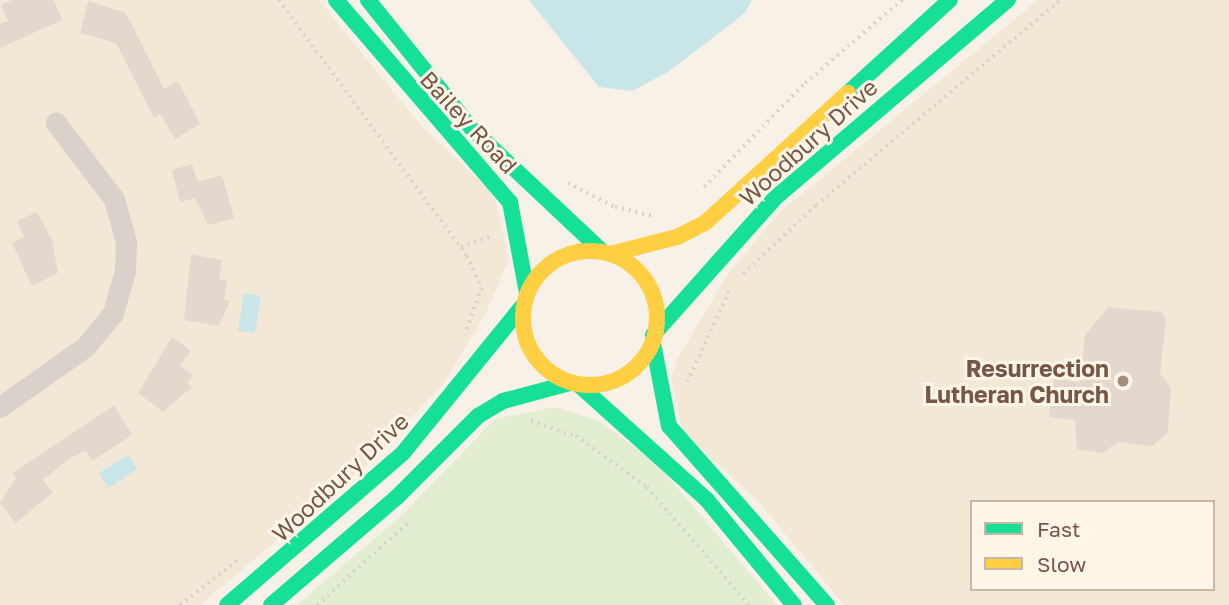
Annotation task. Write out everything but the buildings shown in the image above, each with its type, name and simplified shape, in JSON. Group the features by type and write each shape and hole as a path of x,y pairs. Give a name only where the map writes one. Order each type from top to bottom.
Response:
{"main road":[{"name":"Bailey Road","path":"336,0 510,202 525,298"},
{"name":"Bailey Road","path":"368,0 473,130 605,252"},
{"name":"Woodbury Drive","path":"605,252 677,237 706,222 950,0"},
{"name":"Woodbury Drive","path":"653,339 775,198 1008,0"},
{"path":"794,605 707,500 535,351 525,298 566,254 605,252 644,284 669,426 827,605"},
{"name":"Woodbury Drive","path":"227,605 403,453 525,298"},
{"path":"271,605 364,527 484,411 574,384 596,386 627,375 653,339"}],"street":[{"path":"0,407 86,346 113,313 125,271 126,242 114,199 56,123"}],"path":[{"path":"279,0 478,277 481,301 457,348"},
{"path":"700,191 787,101 902,0"},
{"path":"685,392 711,319 746,272 1060,0"},
{"path":"568,182 615,207 663,215"},
{"path":"518,425 547,422 612,458 681,520 750,605"}],"shaded area":[{"path":"0,0 319,0 418,122 494,195 509,259 484,317 443,384 368,464 200,605 0,605"},
{"path":"1038,0 1229,0 1229,605 844,605 757,500 683,432 671,379 677,359 729,272 779,213"}],"green space":[{"path":"555,407 601,422 657,464 777,605 297,605 400,517 495,419"}],"water":[{"path":"529,0 752,0 745,13 668,72 632,91 599,87"},
{"path":"244,293 261,296 255,333 238,331"},
{"path":"128,455 137,469 108,488 99,473"}],"traffic: fast":[{"path":"336,0 510,202 527,293"},
{"path":"368,0 473,130 601,250"},
{"path":"848,93 950,0"},
{"path":"653,335 775,198 1008,0"},
{"path":"227,605 403,453 524,304"},
{"path":"653,343 669,426 827,605"},
{"path":"271,605 396,498 478,416 503,401 570,383"},
{"path":"579,385 707,500 794,605"}],"traffic: slow":[{"path":"610,254 677,237 706,222 848,93"},
{"path":"590,251 615,257 637,271 651,293 657,318 651,343 637,365 615,379 590,385 565,379 543,365 529,343 523,318 529,293 543,271 565,257 590,251"}],"place":[{"name":"Resurrection Lutheran Church","path":"1123,381"}]}
